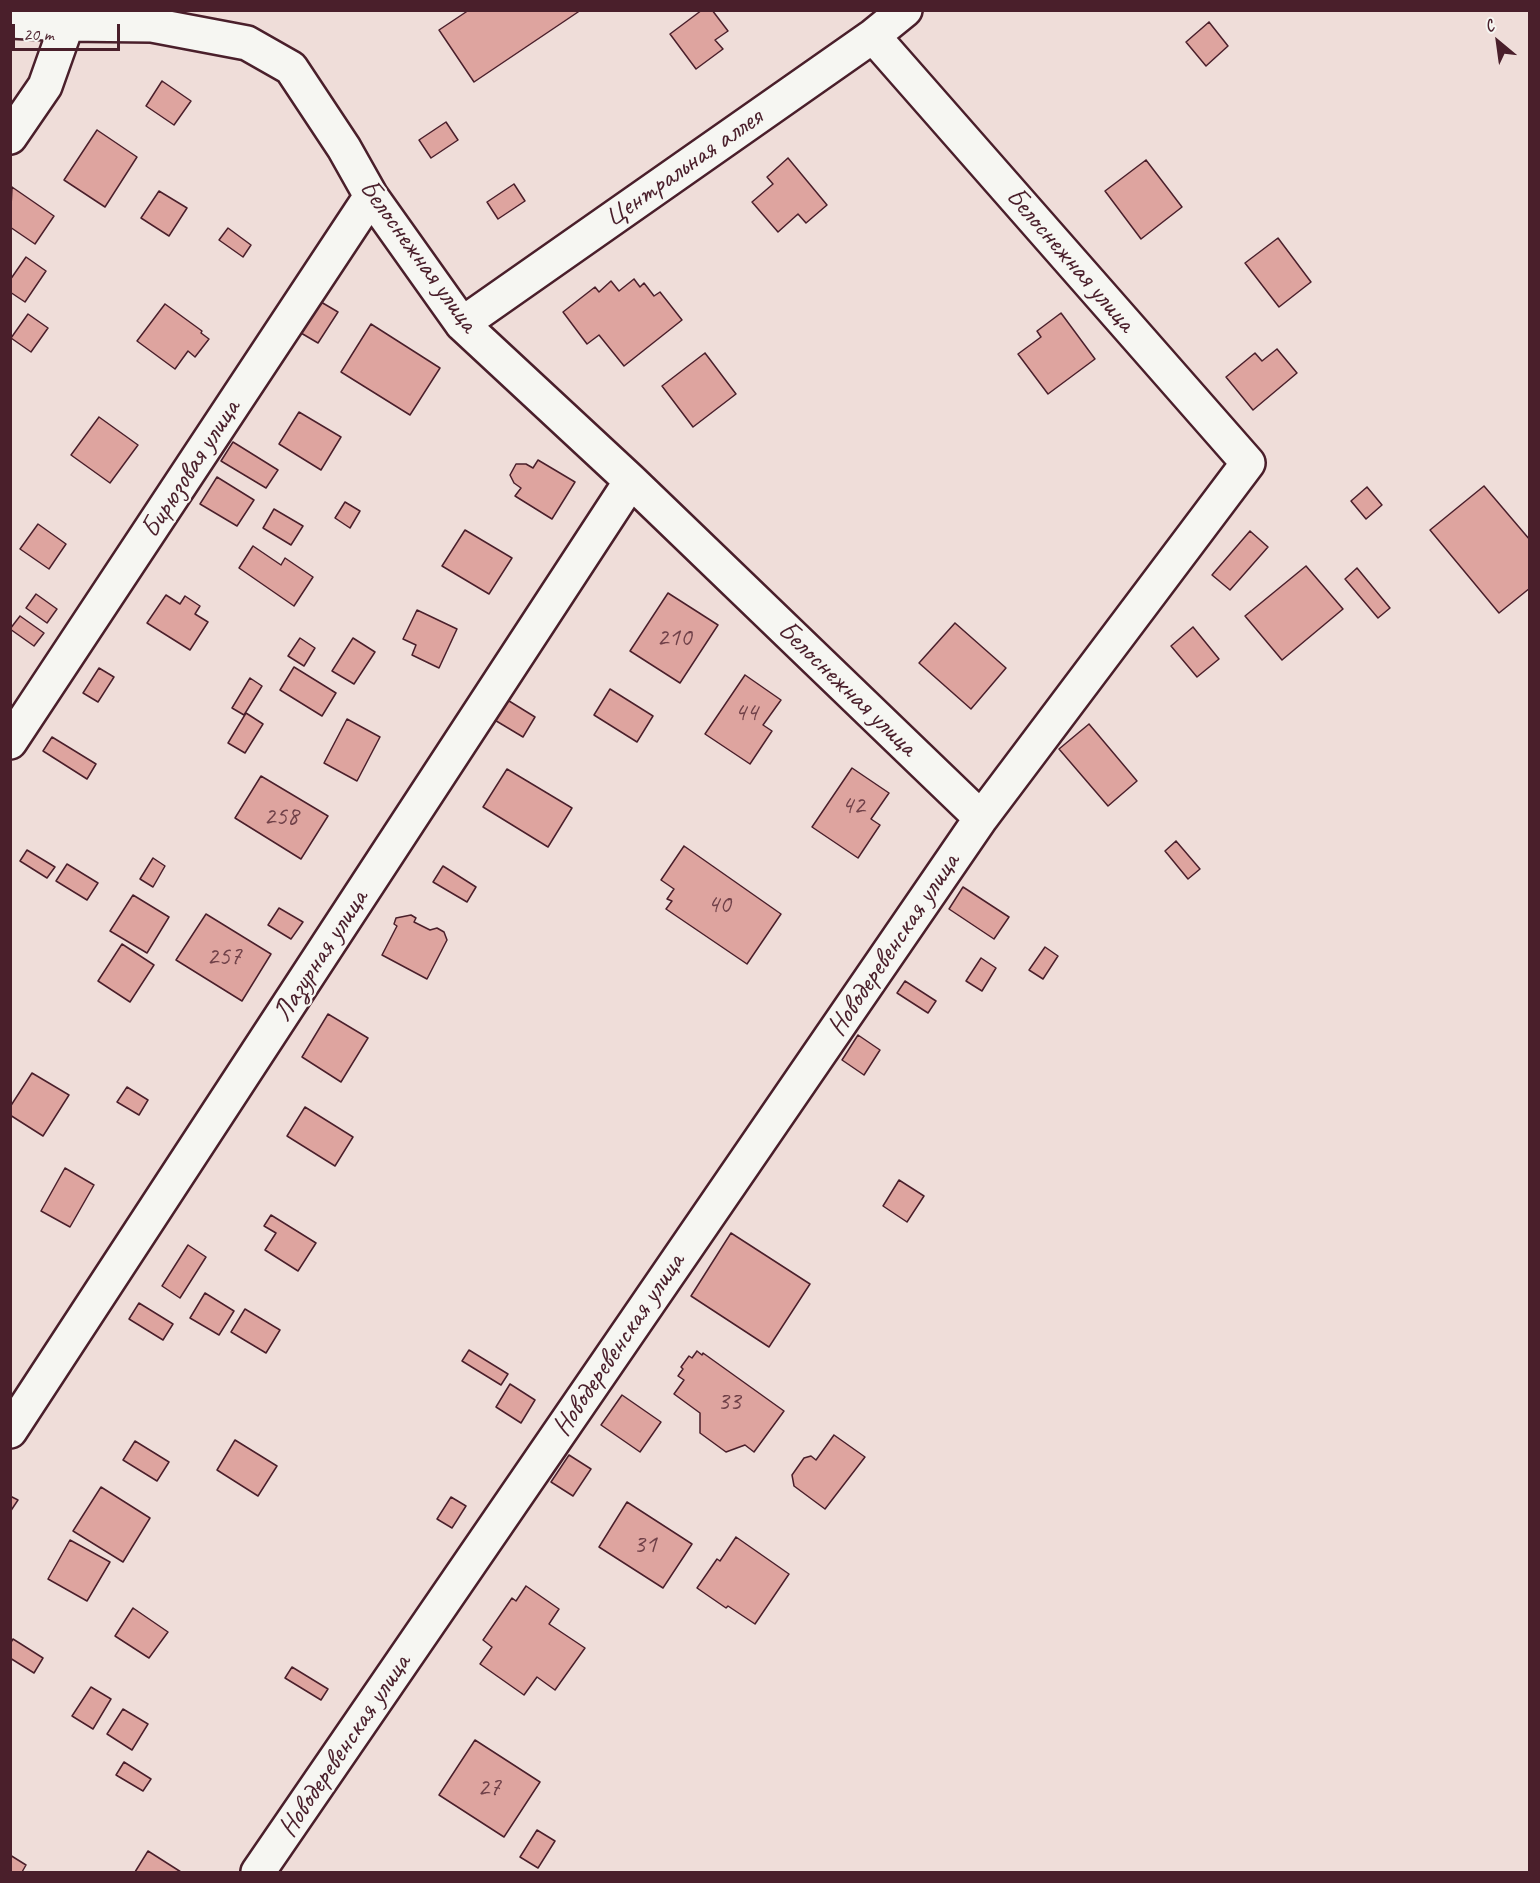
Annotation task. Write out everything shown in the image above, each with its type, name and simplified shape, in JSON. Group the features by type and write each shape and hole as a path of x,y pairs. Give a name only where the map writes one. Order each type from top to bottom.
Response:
{"street":[{"name":"Центральная аллея","path":"462,324 873,36 905,10"},
{"name":"Белоснежная улица","path":"10,21 152,25 247,43 291,69 344,148 371,196 462,324 631,481 981,818 1248,463 873,36"},
{"path":"10,137 45,86 67,24"},
{"name":"Бирюзовая улица","path":"10,742 371,196"},
{"name":"Лазурная улица","path":"10,1431 631,481"},
{"name":"Новодеревенская улица","path":"258,1872 981,818"}],"building":[{"path":"469,10 581,10 474,82 439,30"},
{"path":"702,10 712,10 728,31 715,40 723,49 696,69 670,34"},
{"path":"1209,22 1228,46 1206,66 1186,42"},
{"path":"162,81 191,101 174,125 146,106"},
{"path":"446,122 458,140 431,158 419,140"},
{"path":"97,130 137,157 105,207 64,180"},
{"path":"788,158 827,205 806,223 798,214 778,232 752,202 773,184 767,177"},
{"path":"1146,160 1182,207 1141,239 1105,191"},
{"path":"514,184 525,201 498,219 487,202"},
{"path":"12,187 54,216 35,244 10,227"},
{"path":"159,191 187,208 169,236 141,218"},
{"path":"228,228 251,245 243,257 219,240"},
{"path":"1278,238 1311,282 1279,307 1245,263"},
{"path":"26,257 46,271 25,302 10,292 10,280"},
{"path":"634,279 640,287 644,283 654,296 660,292 682,320 624,366 599,335 587,344 563,312 595,287 599,292 611,281 619,291"},
{"path":"321,302 338,312 318,343 301,333"},
{"path":"165,304 202,331 201,333 209,339 195,357 188,351 175,369 137,341"},
{"path":"1061,313 1095,359 1048,394 1018,354 1041,337 1037,331"},
{"path":"28,314 48,328 31,352 11,338"},
{"path":"371,324 440,368 410,415 341,372"},
{"path":"1277,349 1297,373 1253,410 1226,377 1255,353 1262,361"},
{"path":"705,353 736,394 693,427 662,386"},
{"path":"299,412 341,437 321,470 279,444"},
{"path":"99,417 138,445 110,483 71,455"},
{"path":"233,442 278,470 266,488 221,461"},
{"path":"538,460 575,482 552,519 515,496 521,488 514,483 510,475 516,464 526,464 533,468"},
{"path":"217,477 254,500 237,526 200,504"},
{"path":"1484,486 1530,540 1530,588 1499,613 1430,530"},
{"path":"1367,487 1382,505 1366,519 1351,501"},
{"path":"345,502 360,511 350,528 335,518"},
{"path":"274,509 303,526 291,545 263,528"},
{"path":"38,524 66,544 49,569 20,549"},
{"path":"465,530 512,558 489,594 442,566"},
{"path":"1250,531 1268,547 1230,590 1212,575"},
{"path":"253,546 281,565 285,558 313,577 294,606 239,568"},
{"path":"1306,566 1343,609 1282,660 1245,616"},
{"path":"1357,568 1390,608 1378,618 1345,579"},
{"path":"668,593 718,625 680,683 630,651"},
{"path":"36,594 57,609 47,623 26,608"},
{"path":"166,595 180,604 185,596 200,606 195,614 208,622 190,650 147,623"},
{"path":"417,610 457,629 439,668 412,655 416,645 403,639"},
{"path":"20,616 44,633 34,646 10,629"},
{"path":"955,623 1006,668 971,709 919,663"},
{"path":"1193,627 1219,659 1197,677 1171,646"},
{"path":"300,638 315,648 304,666 288,656"},
{"path":"353,638 375,652 354,684 332,671"},
{"path":"294,667 336,693 322,716 280,690"},
{"path":"99,668 114,677 98,702 83,693"},
{"path":"745,675 781,700 763,725 772,731 750,764 705,734"},
{"path":"250,678 262,686 244,715 232,708"},
{"path":"610,689 653,716 637,742 594,715"},
{"path":"501,696 535,717 523,737 488,716"},
{"path":"246,713 263,724 245,753 228,743"},
{"path":"347,719 380,737 357,781 324,763"},
{"path":"1089,724 1137,781 1108,806 1059,749"},
{"path":"52,737 96,764 87,779 43,751"},
{"path":"852,768 889,793 871,819 880,825 858,858 812,827"},
{"path":"507,769 572,808 548,847 483,807"},
{"path":"261,776 328,816 301,859 235,818"},
{"path":"1176,841 1200,869 1188,879 1165,851"},
{"path":"684,846 781,914 747,964 666,909 672,901 667,899 674,889 661,880"},
{"path":"27,850 55,867 47,878 20,861"},
{"path":"153,858 165,866 153,887 140,879"},
{"path":"67,864 98,883 87,900 56,881"},
{"path":"443,866 476,887 467,902 433,882"},
{"path":"963,887 1009,917 994,939 949,909"},
{"path":"133,895 169,917 147,953 110,931"},
{"path":"279,908 303,922 291,939 268,925"},
{"path":"206,914 271,954 242,1001 176,960"},
{"path":"411,915 416,918 414,922 430,930 437,928 444,932 447,940 427,979 382,955 397,926 394,924 396,918"},
{"path":"122,944 154,965 130,1002 98,981"},
{"path":"1045,947 1058,956 1043,979 1029,970"},
{"path":"981,958 996,968 982,991 966,981"},
{"path":"905,981 936,1001 928,1013 897,993"},
{"path":"328,1014 368,1038 341,1082 302,1057"},
{"path":"858,1035 880,1050 864,1075 842,1060"},
{"path":"32,1073 69,1095 43,1136 10,1115 10,1107"},
{"path":"127,1087 148,1100 139,1115 117,1102"},
{"path":"305,1107 353,1137 335,1166 287,1136"},
{"path":"65,1168 94,1185 70,1227 41,1211"},
{"path":"899,1180 924,1196 907,1222 883,1206"},
{"path":"271,1215 316,1243 298,1271 265,1250 276,1233 264,1226"},
{"path":"731,1233 810,1284 769,1347 691,1296"},
{"path":"188,1245 206,1257 180,1298 162,1286"},
{"path":"205,1293 234,1311 219,1335 190,1318"},
{"path":"139,1303 173,1324 163,1340 129,1319"},
{"path":"245,1309 280,1330 266,1353 231,1332"},
{"path":"469,1350 508,1374 501,1385 462,1361"},
{"path":"697,1351 784,1411 754,1452 745,1445 726,1452 700,1433 700,1413 674,1394 684,1380 678,1376 683,1369 681,1367 689,1356 692,1358"},
{"path":"510,1384 535,1400 521,1423 496,1407"},
{"path":"622,1395 661,1422 640,1452 601,1425"},
{"path":"834,1435 865,1457 825,1509 794,1486 792,1475 804,1458 811,1456 816,1460"},
{"path":"235,1440 277,1466 258,1496 217,1470"},
{"path":"135,1441 169,1462 157,1481 123,1460"},
{"path":"569,1455 591,1469 573,1496 551,1482"},
{"path":"101,1487 150,1518 123,1562 73,1531"},
{"path":"10,1496 18,1500 10,1512"},
{"path":"451,1497 466,1506 452,1528 437,1519"},
{"path":"627,1502 692,1544 663,1588 599,1547"},
{"path":"736,1537 789,1574 755,1624 697,1588 717,1559 720,1561"},
{"path":"70,1540 110,1562 87,1601 48,1579"},
{"path":"526,1586 559,1609 549,1624 585,1648 555,1690 537,1677 524,1695 480,1664 492,1647 483,1640 512,1598 516,1601"},
{"path":"133,1608 168,1632 149,1658 115,1636"},
{"path":"13,1639 43,1658 34,1673 10,1658 10,1644"},
{"path":"292,1667 328,1689 321,1700 285,1678"},
{"path":"91,1687 111,1699 93,1729 72,1716"},
{"path":"123,1709 148,1724 132,1750 107,1734"},
{"path":"475,1740 540,1782 504,1837 439,1795"},
{"path":"124,1762 151,1779 143,1791 116,1775"},
{"path":"537,1830 555,1841 538,1868 520,1857"},
{"path":"148,1851 181,1872 135,1872"},
{"path":"10,1855 26,1865 22,1872 10,1872"}]}
